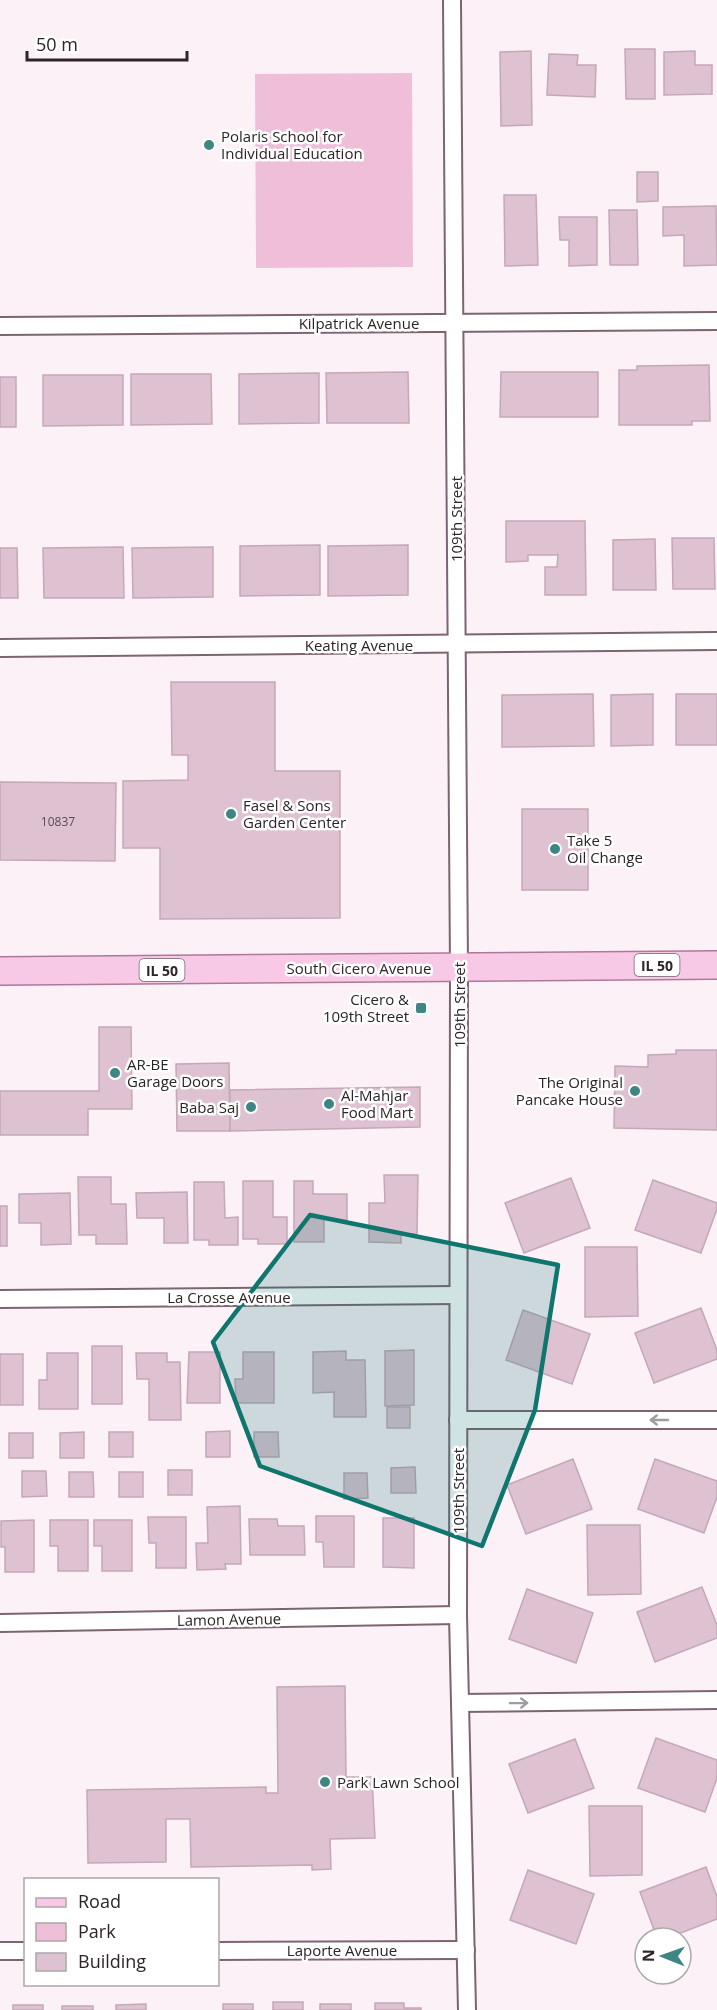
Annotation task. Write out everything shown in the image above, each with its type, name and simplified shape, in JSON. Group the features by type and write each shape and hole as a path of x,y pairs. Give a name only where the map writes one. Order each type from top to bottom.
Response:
{"main road":[{"name":"South Cicero Avenue","path":"0,971 717,965"}],"street":[{"name":"109th Street","path":"453,0 459,968 458,1615 467,2010"},
{"name":"Kilpatrick Avenue","path":"0,326 717,321"},
{"name":"Keating Avenue","path":"0,648 717,641"},
{"name":"La Crosse Avenue","path":"0,1299 458,1295"},
{"path":"458,1420 717,1420"},
{"name":"Lamon Avenue","path":"0,1623 458,1615"},
{"path":"460,1703 717,1700"},
{"name":"Laporte Avenue","path":"219,1951 466,1950"},
{"path":"0,1952 24,1951"}],"highlighted area":[{"path":"310,1215 558,1265 535,1410 482,1546 260,1466 213,1342"}],"green space":[{"path":"412,73 413,267 256,268 255,74"}],"building":[{"path":"625,49 655,49 655,99 626,99"},
{"path":"531,51 532,125 501,126 500,52"},
{"path":"695,51 695,65 712,65 712,94 664,95 664,52"},
{"path":"549,54 578,55 577,65 596,65 595,97 547,95"},
{"path":"637,172 658,172 658,201 637,202"},
{"path":"504,195 536,195 538,265 505,266"},
{"path":"716,206 717,265 684,266 684,235 663,236 663,207"},
{"path":"609,210 637,210 638,265 610,265"},
{"path":"559,217 597,217 597,265 569,266 569,240 560,240"},
{"path":"709,365 710,421 692,421 692,425 619,425 619,370 637,370 637,366"},
{"path":"408,372 409,423 327,423 326,373"},
{"path":"501,372 598,372 598,417 500,417"},
{"path":"319,373 319,423 239,424 239,374"},
{"path":"131,374 211,374 212,424 131,425"},
{"path":"43,375 123,375 123,425 43,426"},
{"path":"0,377 16,377 16,427 0,427"},
{"path":"506,521 585,521 586,595 545,595 545,567 557,567 558,555 528,555 528,561 506,562"},
{"path":"672,538 714,538 715,589 673,589"},
{"path":"655,539 656,590 613,590 613,540"},
{"path":"320,545 320,595 240,596 240,546"},
{"path":"408,545 408,595 328,596 328,546"},
{"path":"123,547 124,598 44,598 43,548"},
{"path":"213,547 213,597 133,598 132,548"},
{"path":"0,548 17,548 18,598 0,598"},
{"name":"Fasel & Sons Garden Center","path":"171,682 275,682 275,771 340,771 340,918 160,919 160,848 123,848 123,781 188,780 188,755 172,755"},
{"path":"593,694 594,746 502,747 502,695"},
{"path":"653,694 653,745 611,746 611,695"},
{"path":"676,694 717,694 717,745 676,745"},
{"path":"0,782 116,783 115,861 0,860"},
{"name":"Take 5 Oil Change","path":"522,809 588,809 588,890 522,890"},
{"name":"AR-BE Garage Doors","path":"99,1027 131,1027 132,1109 88,1109 88,1135 0,1135 0,1091 99,1091"},
{"path":"676,1050 717,1050 717,1130 614,1128 615,1066 648,1067 648,1055 676,1054"},
{"path":"229,1063 230,1131 177,1131 176,1064"},
{"path":"420,1087 420,1127 230,1131 230,1090"},
{"path":"384,1175 418,1175 417,1234 401,1234 401,1243 369,1242 369,1203 385,1203"},
{"path":"78,1177 111,1177 111,1204 126,1204 127,1244 96,1244 96,1235 79,1235"},
{"path":"571,1178 590,1228 524,1253 505,1203"},
{"path":"653,1180 717,1203 717,1209 701,1253 635,1230"},
{"path":"243,1181 273,1181 273,1217 287,1217 287,1244 258,1244 258,1239 243,1239"},
{"path":"294,1181 313,1181 313,1194 347,1194 347,1220 324,1219 324,1242 294,1242"},
{"path":"194,1182 224,1182 225,1218 238,1217 238,1245 209,1245 209,1240 194,1240"},
{"path":"187,1192 188,1243 164,1243 164,1218 137,1218 136,1193"},
{"path":"70,1193 71,1244 41,1245 41,1223 19,1223 19,1194"},
{"path":"0,1206 7,1206 7,1246 0,1246"},
{"path":"585,1247 637,1247 638,1316 585,1317"},
{"path":"701,1308 717,1350 717,1359 654,1383 635,1333"},
{"path":"523,1310 590,1334 572,1384 506,1360"},
{"path":"92,1346 122,1346 122,1404 92,1404"},
{"path":"414,1350 414,1405 385,1406 385,1351"},
{"path":"346,1351 346,1360 365,1360 366,1417 334,1417 334,1392 313,1393 313,1352"},
{"path":"189,1352 220,1352 220,1403 187,1403"},
{"path":"243,1352 274,1352 274,1403 236,1403 235,1379 243,1379"},
{"path":"47,1353 78,1353 78,1409 39,1409 39,1380 47,1380"},
{"path":"136,1353 167,1353 167,1362 180,1362 181,1420 149,1420 149,1379 137,1379"},
{"path":"0,1354 23,1354 23,1405 0,1405"},
{"path":"387,1407 410,1407 410,1428 387,1428"},
{"path":"230,1431 230,1457 206,1457 206,1432"},
{"path":"84,1432 84,1458 60,1458 60,1433"},
{"path":"109,1432 133,1432 133,1457 109,1457"},
{"path":"254,1432 278,1432 279,1457 254,1457"},
{"path":"9,1433 33,1433 33,1458 9,1458"},
{"path":"573,1459 592,1509 526,1534 507,1485"},
{"path":"655,1459 717,1481 717,1497 704,1533 638,1509"},
{"path":"415,1467 416,1493 391,1493 391,1468"},
{"path":"168,1470 192,1470 192,1495 168,1495"},
{"path":"22,1471 46,1471 47,1496 22,1497"},
{"path":"69,1472 93,1472 94,1497 69,1497"},
{"path":"119,1472 143,1472 143,1497 119,1497"},
{"path":"344,1473 367,1473 368,1498 344,1499"},
{"path":"240,1506 241,1564 225,1564 226,1569 197,1570 196,1543 208,1543 207,1507"},
{"path":"316,1516 354,1516 354,1567 324,1567 323,1542 316,1542"},
{"path":"148,1517 186,1517 186,1568 156,1568 156,1543 149,1543"},
{"path":"383,1518 414,1518 414,1568 383,1567"},
{"path":"249,1519 277,1519 278,1526 304,1526 305,1555 250,1555"},
{"path":"34,1520 34,1572 5,1572 5,1547 1,1547 1,1521"},
{"path":"50,1520 88,1520 88,1571 58,1571 58,1546 50,1546"},
{"path":"94,1520 132,1520 132,1571 102,1571 102,1546 94,1546"},
{"path":"587,1525 640,1525 641,1594 588,1595"},
{"path":"702,1587 717,1625 717,1638 655,1662 637,1612"},
{"path":"527,1589 593,1613 576,1663 509,1639"},
{"name":"Park Lawn School","path":"345,1686 346,1777 372,1777 375,1838 330,1839 331,1869 312,1870 312,1865 191,1867 190,1819 166,1819 166,1862 88,1863 87,1790 266,1787 266,1793 278,1793 277,1687"},
{"path":"656,1738 717,1760 717,1778 705,1812 638,1788"},
{"path":"575,1739 594,1788 528,1813 509,1764"},
{"path":"589,1806 642,1806 642,1875 590,1876"},
{"path":"706,1867 717,1897 717,1919 693,1928 693,1926 653,1926 640,1892"},
{"path":"528,1870 594,1894 576,1944 510,1920"},
{"path":"273,2002 303,2002 303,2010 273,2010"},
{"path":"375,2003 404,2003 404,2008 421,2008 421,2010 375,2010"},
{"path":"146,2004 146,2010 116,2010 116,2005"},
{"path":"223,2004 253,2004 253,2010 223,2010"},
{"path":"320,2004 351,2004 351,2010 320,2010"},
{"path":"13,2005 43,2005 43,2010 13,2010"},
{"path":"62,2006 93,2006 93,2010 62,2010"}],"place":[{"name":"Polaris School for Individual Education","path":"209,145"},
{"name":"Fasel & Sons Garden Center","path":"231,814"},
{"name":"Take 5 Oil Change","path":"555,849"},
{"name":"Cicero & 109th Street","path":"421,1008"},
{"name":"AR-BE Garage Doors","path":"115,1073"},
{"name":"The Original Pancake House","path":"635,1091"},
{"name":"Al-Mahjar Food Mart","path":"329,1104"},
{"name":"Baba Saj","path":"251,1107"},
{"name":"Park Lawn School","path":"325,1782"}]}
